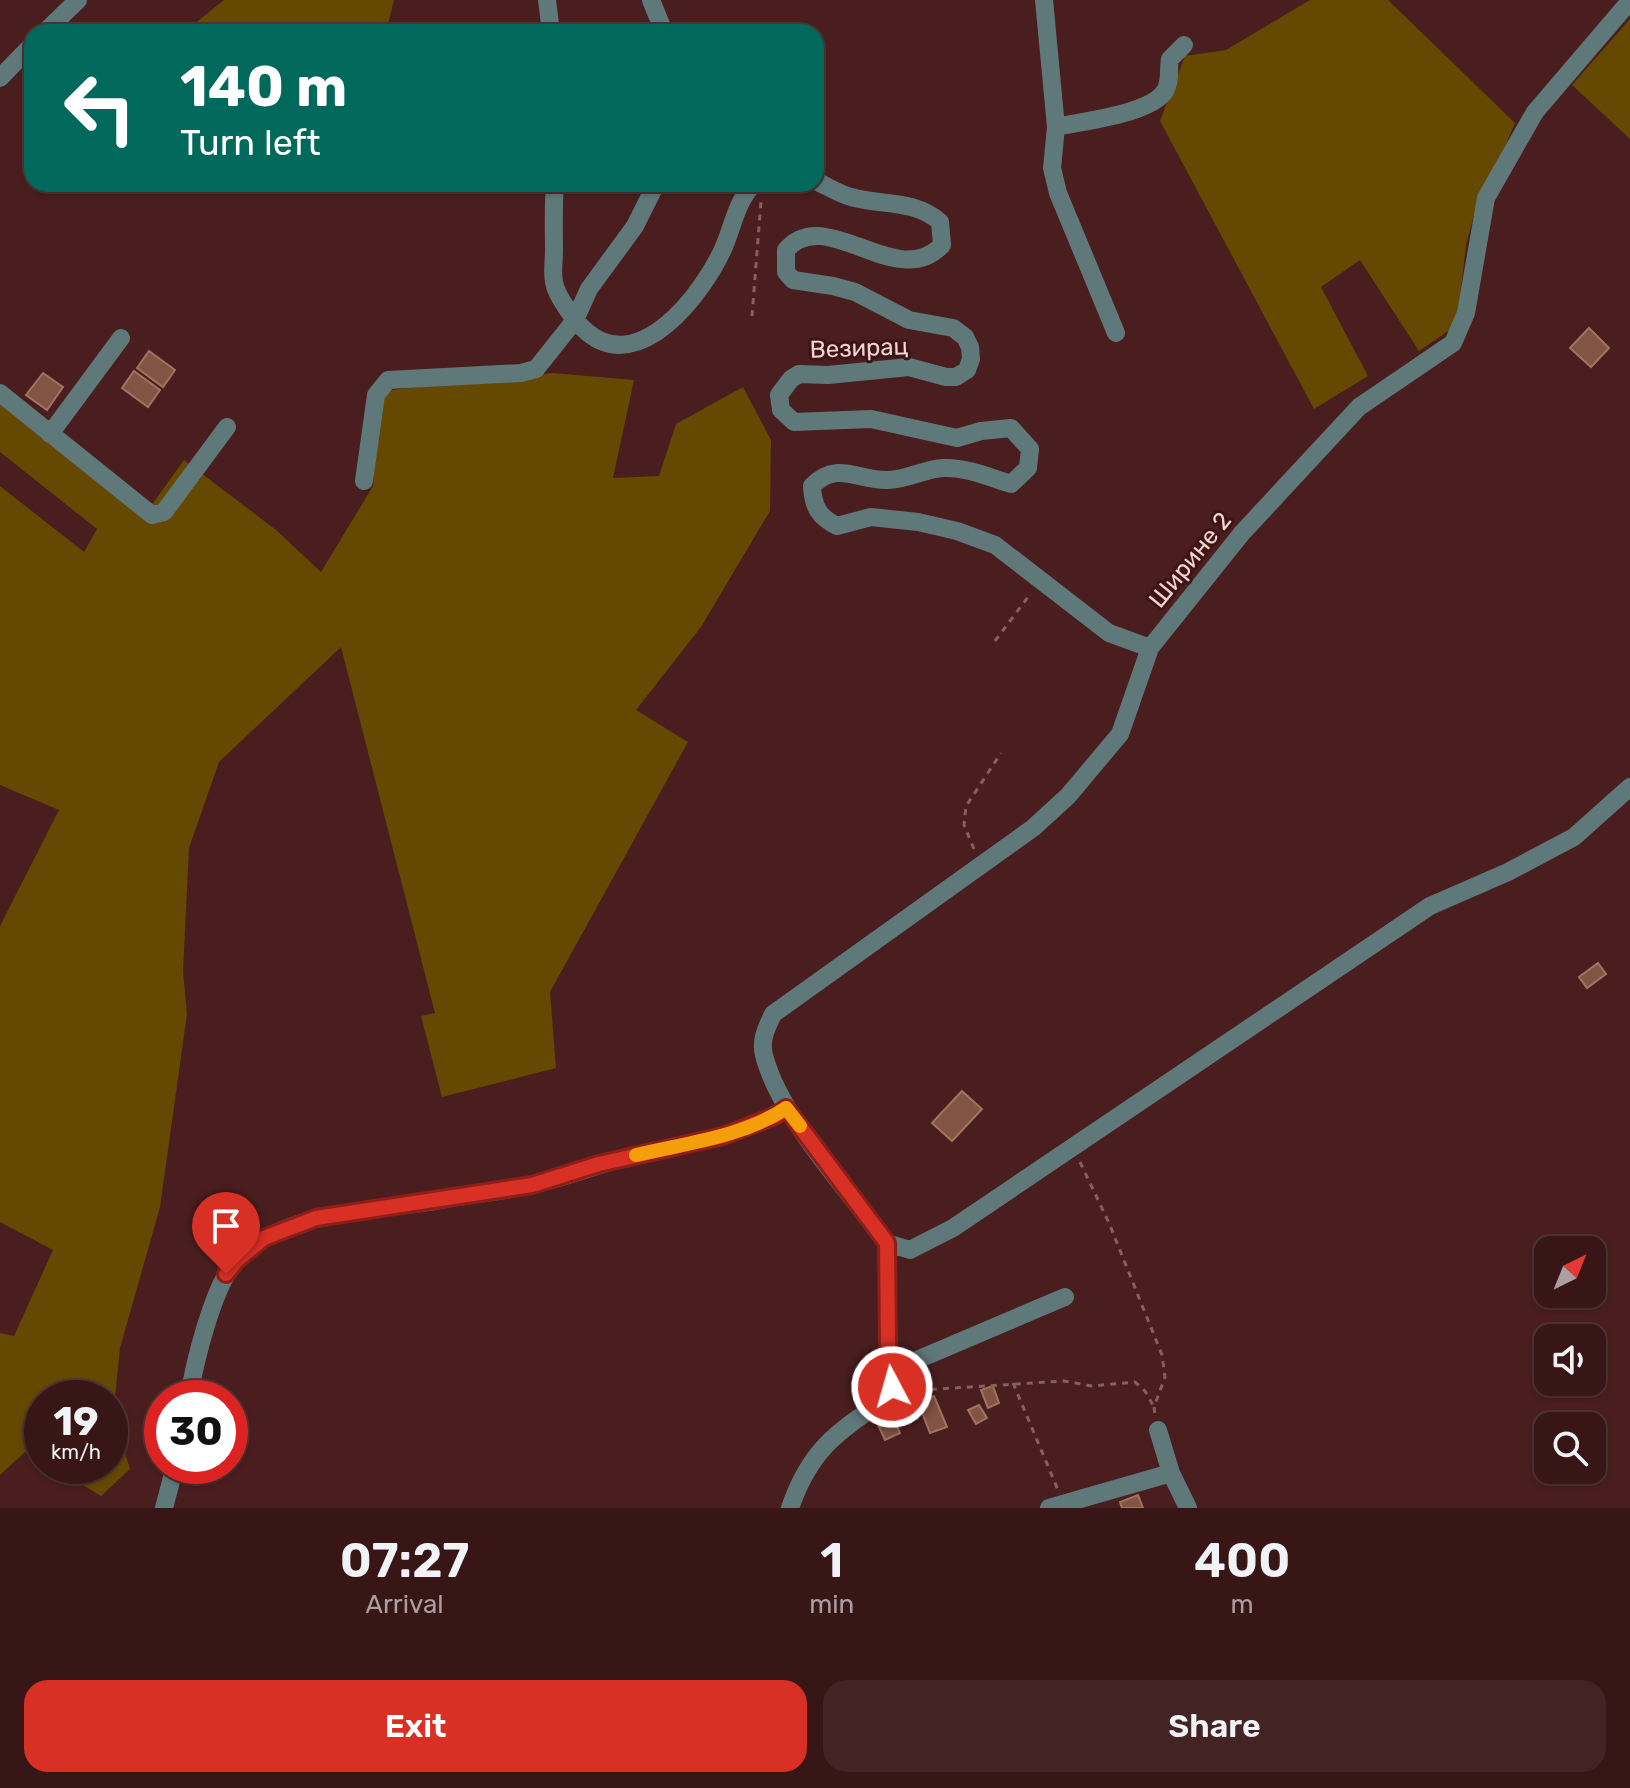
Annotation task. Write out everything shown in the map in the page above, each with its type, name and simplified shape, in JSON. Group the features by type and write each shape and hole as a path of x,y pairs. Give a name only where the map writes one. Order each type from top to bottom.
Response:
{"street":[{"path":"53,24 78,0"},
{"path":"547,0 550,24"},
{"path":"651,0 661,24"},
{"path":"1044,0 1056,127 1052,168 1058,193 1116,333"},
{"name":"Ширине 2","path":"887,1243 786,1108 764,1054 763,1035 773,1014 1033,828 1068,796 1120,734 1150,648 1242,533 1359,407 1453,343 1466,313 1486,198 1535,112 1630,1"},
{"path":"1056,127 1137,109 1153,102 1165,92 1170,59 1184,45"},
{"path":"0,78 24,53"},
{"name":"Везирац","path":"824,185 850,197 910,205 928,211 940,222 942,245 933,255 906,261 826,236 806,237 795,239 786,250 786,272 793,280 855,292 909,320 953,328 965,337 971,359 967,370 956,377 909,367 828,375 799,374 779,395 781,410 794,422 871,419 957,438 981,431 1011,428 1030,449 1028,468 1011,484 970,471 943,468 889,481 863,478 848,471 820,477 812,486 812,499 820,517 837,526 871,517 918,522 957,531 995,545 1109,633 1150,648"},
{"path":"555,192 554,284 575,320 589,335 626,347 650,338 700,290 722,250 742,199 756,192"},
{"path":"364,481 376,395 388,380 521,373 536,369 575,320 589,289 635,226 652,192"},
{"path":"50,434 121,338"},
{"path":"0,393 152,515 164,512 227,427"},
{"path":"790,1508 798,1485 828,1440 889,1397 892,1379 887,1243 910,1250 926,1244 1430,906 1508,872 1574,837 1630,787"},
{"path":"191,1380 226,1274 237,1260 264,1238 316,1218 532,1185 599,1164 723,1136 775,1116 786,1108"},
{"path":"892,1379 1065,1297"},
{"path":"1158,1430 1171,1473 1188,1508"},
{"path":"1056,1506 1171,1473"},
{"path":"164,1508 170,1484"}],"path":[{"path":"752,316 758,192"},
{"path":"995,641 1040,580"},
{"path":"982,865 964,825 966,806 1001,753"},
{"path":"892,1379 913,1392 1013,1383 1064,1381 1092,1386 1135,1382 1145,1391 1154,1407 1163,1379 1162,1355 1109,1223 1074,1147"},
{"path":"1013,1383 1056,1506"}],"shaded area":[{"path":"224,0 394,0 388,24 194,24"},
{"path":"1310,0 1388,0 1515,123 1494,173 1478,200 1466,245 1457,325 1419,351 1360,260 1321,287 1368,376 1314,409 1160,121 1185,56 1226,50"},
{"path":"1630,19 1630,139 1572,85"},
{"path":"553,373 634,380 613,478 659,476 676,424 743,387 771,440 770,511 701,627 636,710 688,742 550,992 556,1068 442,1097 421,1016 435,1013 341,647 219,762 189,848 183,971 187,1014 160,1207 120,1348 117,1380 24,1380 24,1453 0,1475 0,1333 14,1336 53,1250 0,1222 0,926 59,810 0,785 0,486 84,552 97,529 0,452 0,404 143,517 184,460 276,530 321,572 373,486 381,391"},
{"path":"81,1484 114,1484 101,1496"}],"building":[{"path":"1589,328 1609,348 1591,367 1570,348"},
{"path":"149,351 175,370 163,387 137,368"},
{"path":"134,371 160,390 148,407 122,388"},
{"path":"43,373 63,387 47,410 26,395"},
{"path":"1598,963 1606,974 1587,988 1579,977"},
{"path":"962,1091 982,1109 952,1141 932,1123"},
{"path":"993,1386 999,1403 988,1408 981,1390"},
{"path":"934,1396 947,1427 930,1433 918,1402"},
{"path":"979,1405 987,1418 976,1424 968,1410"},
{"path":"889,1409 900,1433 885,1440 874,1416"},
{"path":"1138,1495 1143,1508 1122,1508 1120,1502"}],"slow traffic":[{"path":"636,1155 723,1136 775,1116 786,1108 800,1126"}],"route":[{"path":"226,1274 237,1260 264,1238 316,1218 532,1185 599,1164 723,1136 775,1116 786,1108 887,1243 888,1342 892,1387"}]}
